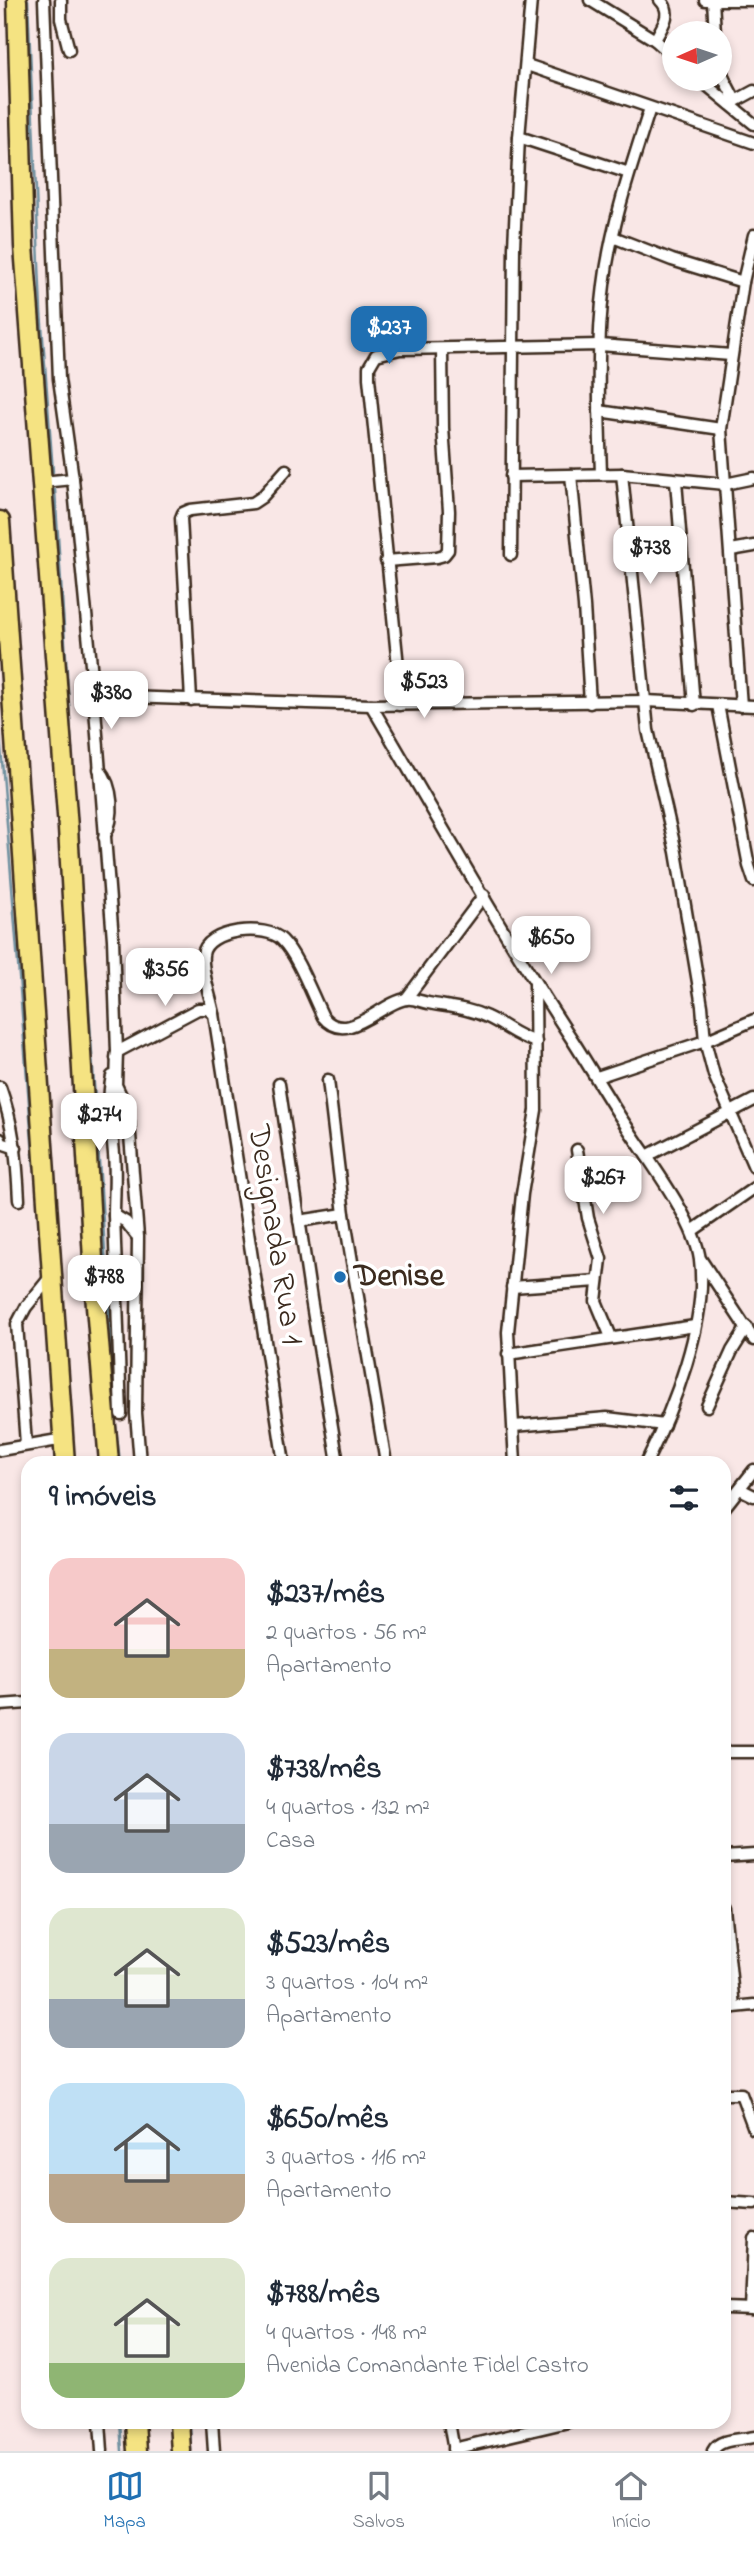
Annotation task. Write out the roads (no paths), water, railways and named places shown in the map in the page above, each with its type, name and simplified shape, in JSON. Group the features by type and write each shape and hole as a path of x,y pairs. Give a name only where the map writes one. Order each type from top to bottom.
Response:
{"highway":[{"path":"17,0 24,246 113,1415 110,1456"},
{"path":"0,521 3,632 65,1456"},
{"path":"135,2429 137,2451"},
{"path":"179,2429 181,2451"}],"street":[{"path":"44,0 58,360 73,479 94,696 113,939 116,1084 129,1122 138,1237 136,1413 139,1456"},
{"path":"45,20 60,0"},
{"path":"60,0 61,19 69,50"},
{"path":"511,555 514,247 519,137 531,0"},
{"path":"590,0 662,47"},
{"path":"654,40 668,15 667,8 660,0"},
{"path":"705,0 754,0"},
{"path":"713,1 714,21"},
{"path":"527,65 754,143"},
{"path":"715,91 754,124"},
{"path":"728,91 732,103"},
{"path":"732,103 754,91"},
{"path":"601,474 600,345 604,283 629,173 650,108"},
{"path":"519,137 629,173"},
{"path":"741,706 721,429 743,282 754,234"},
{"path":"613,237 672,260 743,282"},
{"path":"399,705 398,666 369,367 376,355 389,350 600,345 731,355"},
{"path":"386,561 437,557 448,550 449,511 443,428 442,349"},
{"path":"599,411 721,429"},
{"path":"191,700 181,518 183,513 253,503 262,497 286,470"},
{"path":"511,476 622,474 725,484 754,478"},
{"path":"622,474 639,620 648,730 676,852 702,1006 705,1041 715,1074 754,1165"},
{"path":"571,475 590,703"},
{"path":"42,482 73,479"},
{"path":"676,481 694,705"},
{"path":"731,550 754,547"},
{"path":"94,696 371,705 645,701 754,706"},
{"path":"371,705 535,980 692,1231 700,1260 700,1286 693,1341 664,1424 649,1456"},
{"path":"718,705 754,881"},
{"path":"484,895 406,999 467,1009 490,1018 516,1035 536,1042"},
{"name":"Designada Rua 1","path":"283,1456 203,953 209,943 223,935 252,930 265,931 281,939 289,948 323,1017 331,1024 353,1025 406,999"},
{"path":"515,1456 508,1354 522,1194 535,1119 535,980"},
{"path":"117,1052 198,1009 207,1009 214,1014"},
{"path":"597,1077 705,1041 754,1020"},
{"path":"117,1052 109,1092 115,1165 113,1415 136,1413"},
{"path":"328,1080 344,1214 385,1456"},
{"path":"279,1084 337,1456"},
{"path":"0,1087 11,1117 19,1200"},
{"path":"647,1156 754,1100"},
{"path":"115,1165 129,1122"},
{"path":"0,1139 1,1143 16,1148"},
{"path":"577,1150 588,1217 601,1259 598,1308 611,1337"},
{"path":"692,1231 754,1188"},
{"path":"299,1222 344,1214"},
{"path":"114,1216 127,1222 138,1237"},
{"path":"700,1260 754,1340"},
{"path":"26,1444 17,1324 26,1307 53,1273"},
{"path":"512,1287 598,1281"},
{"path":"508,1354 695,1326"},
{"path":"707,1406 732,1351 747,1327"},
{"path":"514,1426 599,1419 664,1424"},
{"path":"0,1450 64,1439"},
{"path":"731,1500 754,1470"},
{"path":"740,1489 754,1496"},
{"path":"0,1704 21,1703"},
{"path":"731,1752 754,1752"},
{"path":"731,1857 754,1855"},
{"path":"731,2008 754,2006"},
{"path":"731,2094 754,2092"},
{"path":"741,2094 754,2129"},
{"path":"731,2202 754,2204"},
{"path":"731,2308 753,2309 754,2238"},
{"path":"100,2429 102,2451"},
{"path":"212,2429 214,2451"},
{"path":"450,2429 454,2450 540,2429"},
{"path":"713,2451 715,2446 721,2443 754,2438"}],"waterway":[{"path":"28,0 41,311 53,472"},
{"path":"55,490 115,1404"},
{"path":"0,735 34,1167"},
{"path":"40,1227 41,1237"},
{"path":"116,1426 119,1456"},
{"path":"120,2429 122,2451"},
{"path":"190,2429 191,2451"}],"place":[{"name":"Denise","path":"340,1277"}]}
